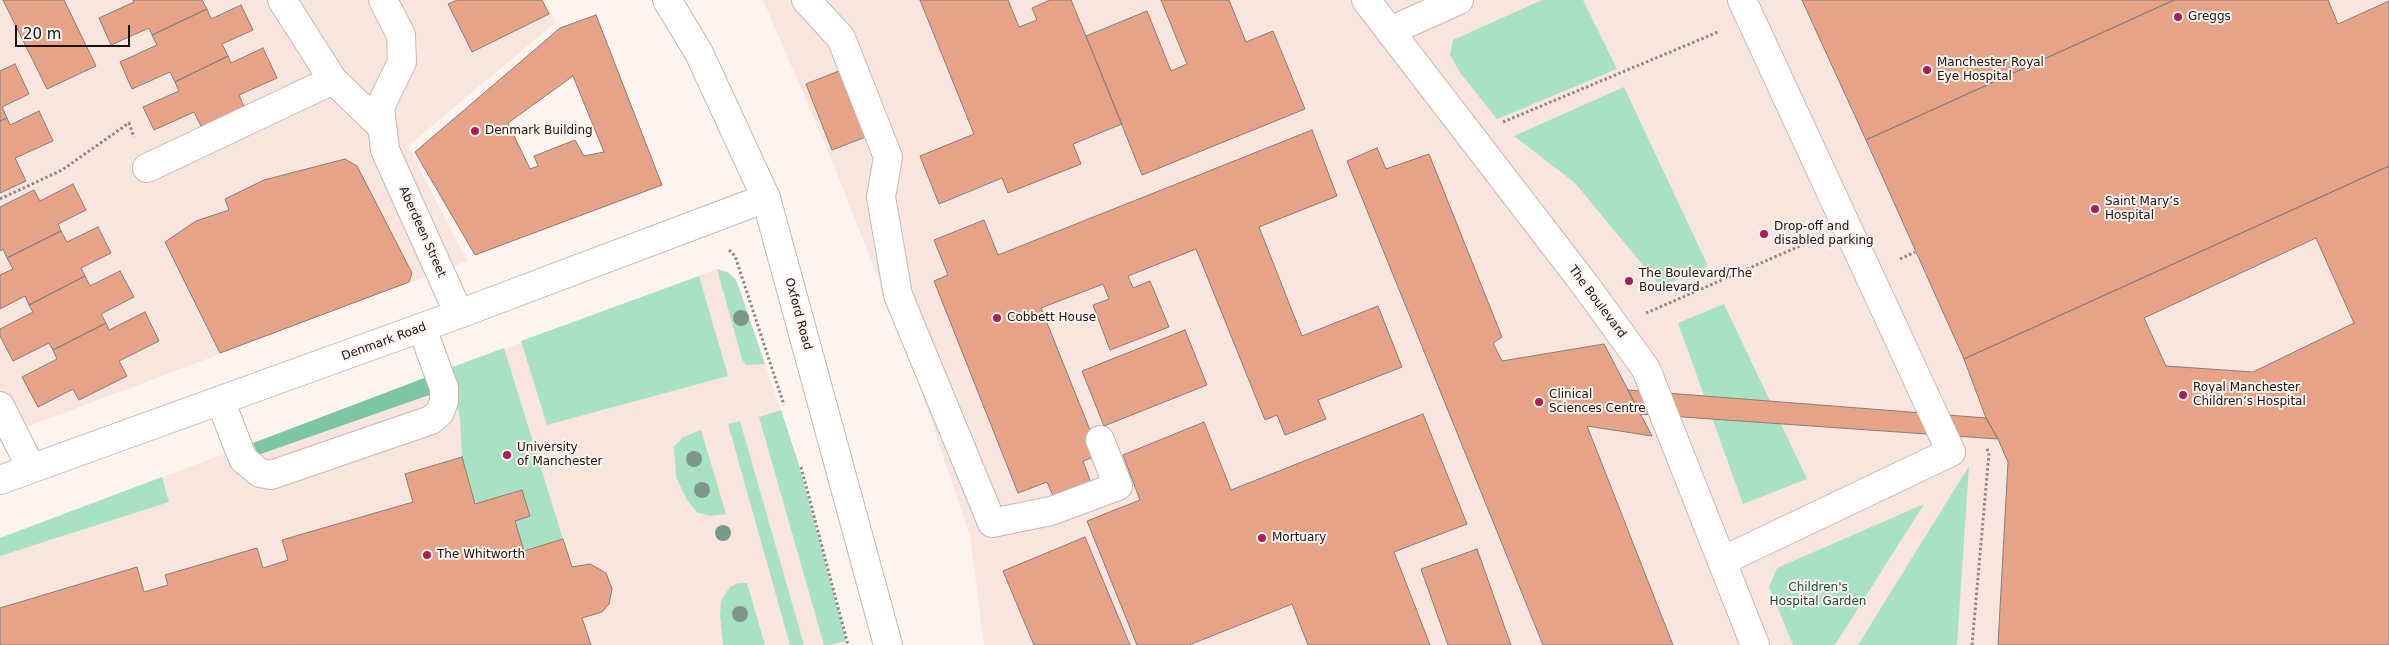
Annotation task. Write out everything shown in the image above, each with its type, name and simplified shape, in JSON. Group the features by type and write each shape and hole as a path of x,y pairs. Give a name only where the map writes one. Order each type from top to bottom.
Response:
{"street":[{"path":"282,0 333,80 384,138"},
{"path":"383,0 401,34 402,62 380,107 384,138"},
{"name":"Oxford Road","path":"667,0 699,53 766,198 888,645"},
{"path":"806,0 840,38 888,157 881,197 898,295 992,523 1051,511 1118,486 1100,440"},
{"name":"The Boulevard","path":"1366,0 1646,369 1755,645"},
{"path":"1390,31 1459,0"},
{"path":"1722,561 1951,452 1746,9"},
{"path":"148,168 333,80"},
{"name":"Aberdeen Street","path":"384,138 459,314"},
{"name":"Denmark Road","path":"0,480 422,328 766,198"},
{"path":"220,400 243,459 260,473 271,475 431,420 440,412 444,401 444,388 422,328"},
{"path":"0,406 31,468"}],"path":[{"path":"1470,136 1746,9"},
{"path":"0,199 62,170 129,123"},
{"path":"1616,327 1846,226"},
{"path":"724,245 735,256 786,411"},
{"path":"1900,260 1915,252"},
{"path":"799,458 848,645"}],"shaded area":[{"path":"0,0 545,0 556,22 408,146 467,261 0,437"},
{"path":"763,0 2389,0 2389,645 984,645 970,536 915,373 831,158"},
{"name":"University of Manchester","path":"717,269 729,273 740,288 798,462 847,645 0,645 0,538"}],"green space":[{"path":"1542,0 1583,0 1617,69 1497,119 1461,74 1450,55 1453,40"},
{"path":"1624,87 1708,266 1661,287 1575,183 1514,136"},
{"path":"717,269 729,273 736,280 765,364 746,365 742,359"},
{"path":"699,276 728,376 547,425 521,341"},
{"path":"1724,304 1807,479 1743,504 1678,323"},
{"path":"504,348 563,539 524,551 515,521 530,516 522,490 475,504 462,457 460,418 447,369"},
{"path":"427,377 432,394 258,455 253,443"},
{"path":"781,410 798,462 846,641 824,645 759,417"},
{"path":"740,421 804,645 790,645 728,424"},
{"path":"701,430 726,514 712,516 698,513 687,500 676,477 674,447 683,437"},
{"name":"Children's Hospital Garden","path":"1969,466 1957,645 1858,645"},
{"path":"162,477 169,502 0,556 0,538"},
{"name":"Children's Hospital Garden","path":"1924,504 1835,645 1793,645 1769,587 1777,568"},
{"path":"738,583 747,583 765,645 723,645 720,616 721,601 730,587"}],"building":[{"path":"3,0 64,0 96,66 47,89"},
{"path":"133,0 202,0 207,9 152,35 149,28 111,45 99,18 134,2"},
{"path":"457,0 542,0 549,14 472,52 448,4"},
{"path":"920,0 1008,0 1019,27 1037,20 1032,8 1050,0 1071,0 1122,124 1073,144 1081,164 1008,193 1002,178 939,204 920,156 974,134"},
{"path":"1161,0 1229,0 1246,42 1273,31 1305,109 1142,175 1086,36 1147,11 1171,71 1187,64"},
{"name":"Manchester Royal Eye Hospital","path":"1802,0 2174,0 1866,140"},
{"name":"Saint Mary’s Hospital","path":"2174,0 2328,0 2338,24 2389,1 2389,166 1964,359 1866,140"},
{"path":"241,5 253,30 222,44 228,56 175,82 170,72 132,89 120,62 157,45 152,35 207,9 211,19"},
{"name":"Denmark Building","path":"596,15 662,185 475,255 415,152 560,28","holes":["573,76 604,152 584,156 575,140 534,156 538,166 530,169 508,123"]},
{"path":"263,48 277,78 239,95 245,109 202,128 194,112 154,130 143,107 179,91 175,82 228,56 231,63"},
{"path":"15,64 29,94 2,107 7,118 0,121 0,71"},
{"path":"844,69 871,135 832,150 806,84"},
{"path":"39,111 53,141 15,158 26,181 0,193 0,121 7,118 10,125"},
{"name":"Cobbett House","path":"1312,130 1337,196 1259,227 1302,336 1378,306 1402,367 1318,400 1326,419 1285,435 1277,415 1265,420 1196,249 1128,276 1133,288 1150,281 1169,327 1110,350 1093,305 1109,299 1103,284 1041,308 1100,455 1083,461 1094,491 1057,505 1047,482 1018,493 934,281 948,275 934,240 984,220 998,255"},
{"name":"Clinical Sciences Centre","path":"1377,148 1386,169 1429,154 1502,337 1493,343 1502,361 1604,344 1652,436 1587,426 1673,645 1543,645 1347,161"},
{"path":"345,159 357,166 412,273 409,282 220,353 165,242 196,221 229,210 225,199 264,180"},
{"name":"Royal Manchester Children’s Hospital","path":"2389,166 2389,645 1998,645 2008,462 1986,418 1964,359","holes":["2316,238 2354,323 2253,372 2166,366 2144,318"]},
{"path":"73,184 86,210 58,224 61,231 7,258 3,249 0,251 0,207 34,190 40,201"},
{"path":"98,227 111,253 81,268 85,276 29,305 25,296 0,309 0,275 13,269 7,258 61,231 67,242"},
{"path":"120,271 134,297 101,314 106,323 53,350 49,343 13,361 0,336 0,329 33,312 29,305 85,276 90,286"},
{"path":"145,312 159,341 119,361 127,376 79,400 73,389 38,407 22,377 57,359 53,350 106,323 109,330"},
{"path":"1185,330 1207,385 1104,426 1082,371"},
{"path":"1628,390 1986,418 1998,439 1640,414"},
{"name":"Mortuary","path":"1423,414 1467,524 1394,552 1430,645 1308,645 1292,604 1189,645 1137,645 1087,521 1140,500 1123,455 1204,422 1231,490"},
{"name":"The Whitworth","path":"462,457 475,504 522,490 530,516 515,521 524,551 563,539 572,567 590,564 606,573 612,589 609,604 602,612 582,618 591,645 0,645 0,608 137,567 144,592 168,585 165,575 257,548 263,568 288,560 282,540 413,502 405,474"},
{"path":"1085,537 1130,645 1034,645 1003,571"},
{"path":"1477,549 1511,645 1448,645 1421,569"}],"place":[{"name":"Greggs","path":"2178,17"},
{"name":"Manchester Royal Eye Hospital","path":"1927,70"},
{"name":"Denmark Building","path":"475,131"},
{"name":"Saint Mary’s Hospital","path":"2095,209"},
{"name":"Drop-off and disabled parking","path":"1764,234"},
{"name":"The Boulevard/The Boulevard","path":"1629,281"},
{"name":"Cobbett House","path":"997,318"},
{"name":"Royal Manchester Children’s Hospital","path":"2183,395"},
{"name":"Clinical Sciences Centre","path":"1539,402"},
{"name":"University of Manchester","path":"507,455"},
{"name":"Mortuary","path":"1262,538"},
{"name":"The Whitworth","path":"427,555"}]}
